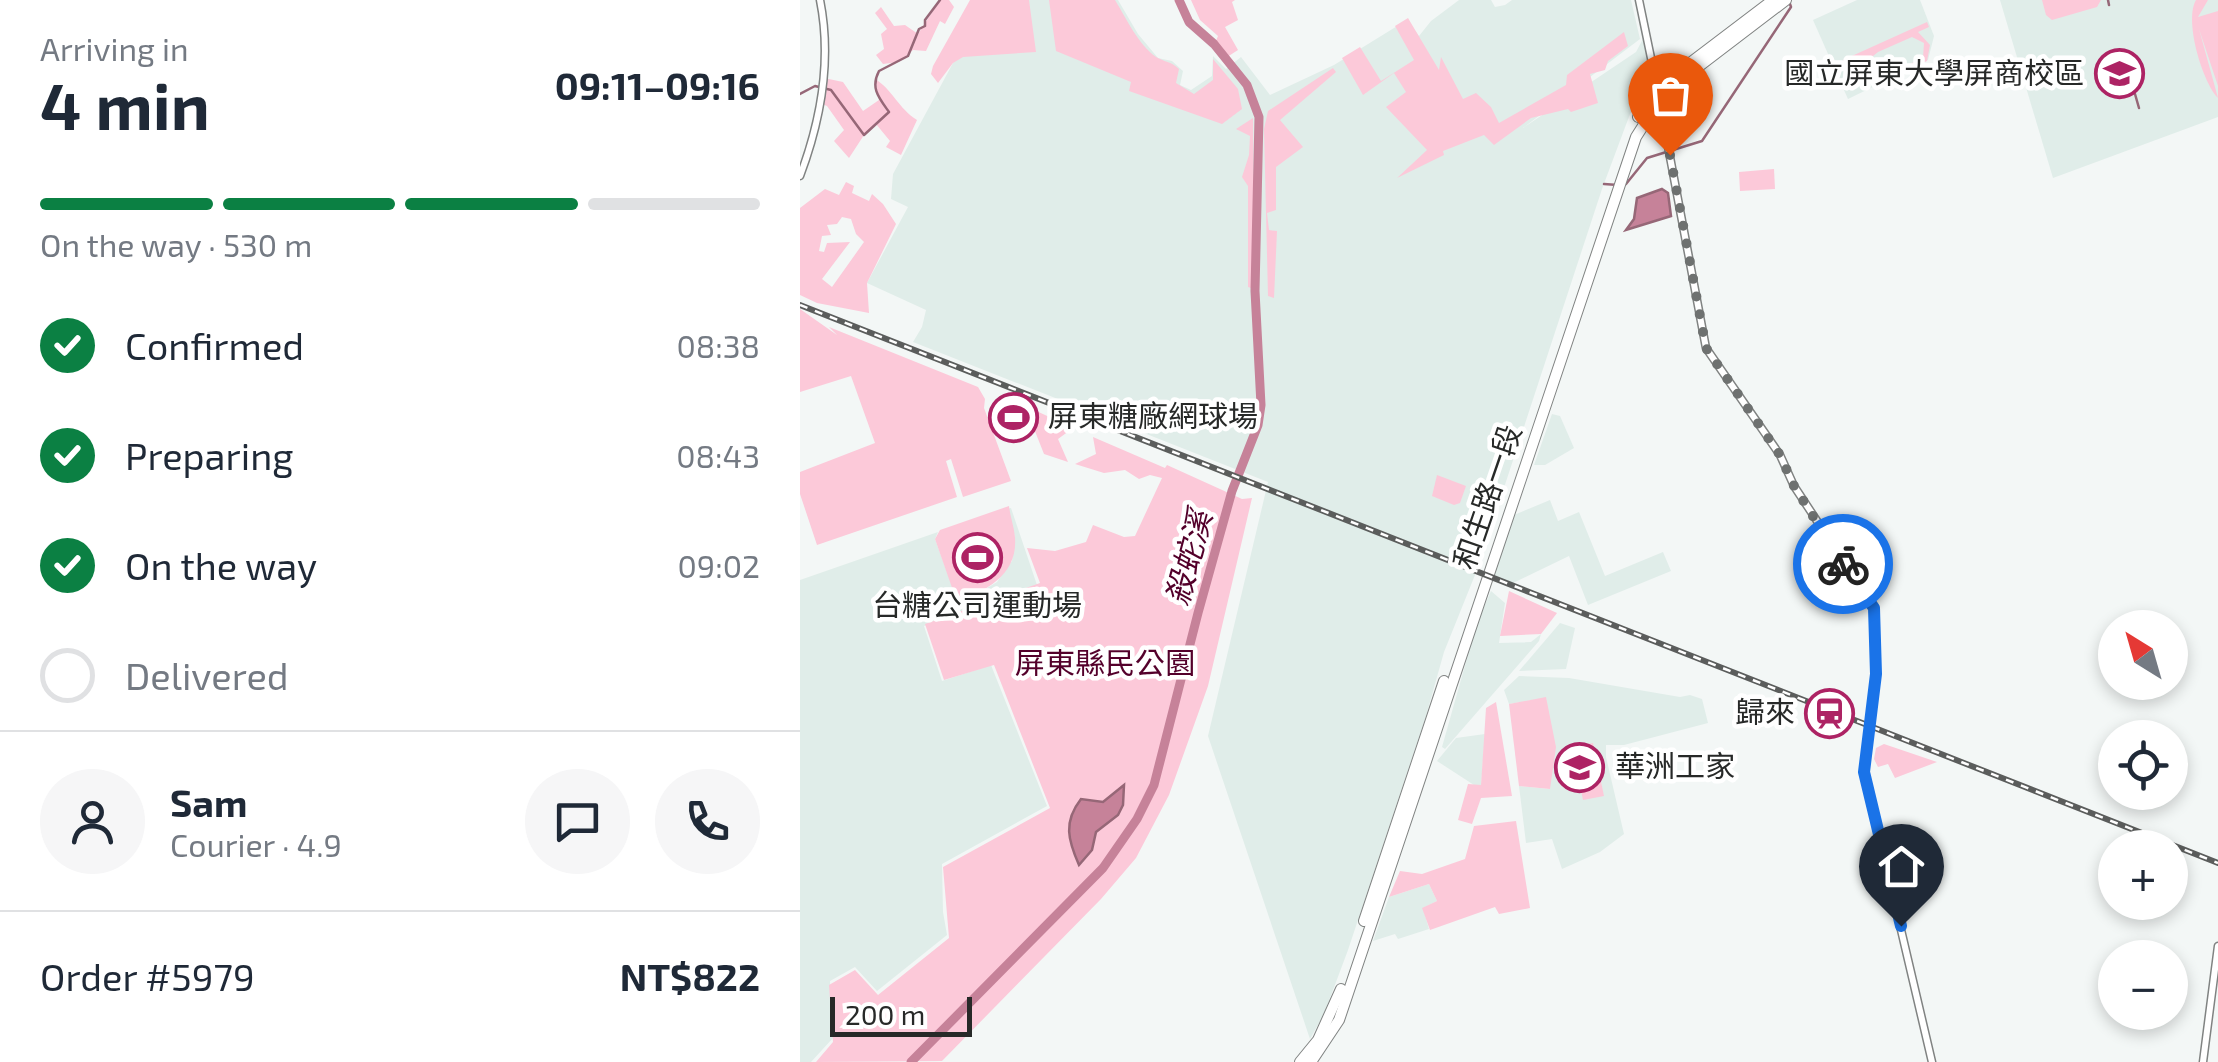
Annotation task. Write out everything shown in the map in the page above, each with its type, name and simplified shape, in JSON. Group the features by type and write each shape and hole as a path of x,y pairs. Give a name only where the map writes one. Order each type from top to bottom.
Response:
{"main road":[{"name":"和生路一段","path":"1300,1062 1318,1040 1337,1002 1636,136 1658,94 1773,0"},
{"name":"和生路一段","path":"1658,94 1786,0"},
{"name":"和生路一段","path":"1311,1062 1339,1020 1616,185"}],"street":[{"path":"800,176 820,114 823,88 824,27 820,0"},
{"path":"1640,0 1706,348 1780,455 1794,486 1874,608 1876,674 1864,756 1866,787 1932,1062"},
{"path":"2203,1062 2218,946"}],"shaded area":[{"path":"978,0 1118,0 1158,58 1172,61 1183,71 1180,85 1191,90 1212,76 1213,56 1226,69 1241,57 1270,95 1334,65 1407,20 1419,36 1431,21 1459,0 1491,0 1495,7 1512,0 1631,0 1640,39 1523,128 1636,52 1644,37 1651,87 1630,114 1602,189 1477,570 1444,652 1348,950 1324,1014 1310,1039 1208,736 1268,482 913,342 926,310 867,283 908,207 891,199 893,174 953,63"},
{"path":"1857,0 1920,0 1934,36 1928,60 1848,99 1813,20"},
{"name":"國立屏東大學屏商校區","path":"2000,0 2218,0 2218,117 2053,178"},
{"path":"1662,189 1668,193 1671,216 1626,230 1634,219 1637,198"},
{"path":"1552,414 1560,416 1574,448 1545,465 1534,465"},
{"path":"1550,500 1558,521 1579,512 1605,576 1663,552 1671,571 1588,605 1569,556 1513,583 1493,577 1514,515"},
{"path":"1011,508 1037,585 924,626 942,681 991,665 1047,806 942,864 947,935 877,991 855,967 830,981 833,1038 811,1062 800,1062 800,580 938,532 935,539 958,602 997,582 1012,561 1015,537 1006,509"},
{"path":"1491,591 1505,603 1499,643 1531,642 1541,634 1539,641 1445,749 1442,747 1477,623"},
{"path":"1560,623 1575,628 1566,669 1519,671"},
{"name":"華洲工家","path":"1519,676 1569,678 1680,697 1690,695 1702,699 1708,723 1624,745 1606,745 1624,834 1600,852 1562,869 1552,839 1526,843 1519,786 1550,789 1546,698 1509,704 1504,690"},
{"path":"1485,734 1481,786 1437,761 1456,738"},
{"path":"1124,785 1118,815 1096,832 1092,850 1079,865 1069,831 1075,807 1081,799 1103,802"},
{"path":"1429,884 1437,901 1423,908 1429,929 1398,939 1395,934 1373,941 1389,897"}],"green space":[{"path":"940,0 949,0 954,7 945,24 940,21 926,51 913,50 899,62 883,64 876,55 884,49 881,34 887,29 875,13 881,7 894,26 905,25 918,34"},
{"path":"970,0 1029,0 1036,52 963,57 953,63 938,83 931,74 933,66"},
{"path":"1049,0 1115,0 1144,45 1156,57 1179,69 1176,83 1194,94 1213,80 1213,59 1238,89 1242,109 1222,124 1129,91 1131,82 1056,51"},
{"path":"1191,0 1235,0 1232,2 1238,20 1225,27 1238,50 1224,59 1213,48 1218,36 1200,20"},
{"path":"2042,0 2101,0 2097,7 2052,20 2046,15"},
{"path":"2196,0 2208,0 2198,17 2218,11 2218,86 2199,29 2218,98 2196,50 2192,21"},
{"path":"1408,18 1439,70 1441,57 1463,99 1476,93 1491,107 1499,123 1566,85 1567,75 1624,32 1628,46 1608,61 1605,70 1590,74 1598,103 1531,118 1494,145 1484,135 1443,151 1444,155 1397,178 1427,150 1386,107 1406,92 1394,73 1363,95 1342,58 1360,47 1381,81 1414,60 1395,26"},
{"path":"1927,22 1929,27 1918,32 1930,45 1927,61 1909,70 1880,78 1869,69 1868,56 1846,66 1843,60","holes":["1912,37 1924,43 1923,58 1888,74 1874,70 1873,56 1878,52"]},
{"path":"1333,68 1336,72 1280,120 1303,147 1276,167 1276,210 1267,213 1269,230 1277,231 1274,298 1268,296 1264,129 1268,111"},
{"path":"824,78 843,82 863,111 879,100 875,79 886,88 917,120 901,155 886,147 890,141 876,124 849,158 834,141 844,130 822,104"},
{"path":"1253,118 1254,289 1248,287 1248,186 1242,177 1250,136 1236,129"},
{"path":"1774,169 1775,189 1740,191 1739,172"},
{"path":"846,182 854,186 852,193 869,201 872,194 896,224 867,283 869,313 817,303 800,295 800,208 825,189 839,195","holes":["842,217 851,219 856,234 864,242 832,287 822,279 850,242 827,243 824,252 819,251 822,236 831,235 827,225 837,224"]},
{"path":"800,309 837,335 829,327 978,387 1011,481 963,497 951,459 946,461 957,497 817,545 800,494 800,472 875,443 851,376 800,392"},
{"name":"屏東糖廠網球場","path":"1020,401 1028,426 1006,435 997,408"},
{"path":"1030,408 1073,428 1058,439 1068,462 1044,454 1027,411"},
{"name":"屏東縣民公園","path":"1093,437 1242,499 1252,498 1208,686 1169,795 1136,858 1101,899 942,1061 816,1062 833,1042 829,985 855,970 878,995 949,938 943,867 1050,808 994,665 944,680 925,624 1040,583 1027,548 1055,551 1086,542 1093,525 1124,537 1135,536 1162,478 1150,475 1139,479 1125,470 1104,473 1075,464 1096,454"},
{"path":"1437,475 1466,486 1460,503 1454,505 1432,496"},
{"name":"台糖公司運動場","path":"1009,506 1015,537 1011,562 989,586 957,602 935,539 940,530"},
{"path":"1509,591 1557,613 1541,634 1500,636"},
{"path":"1546,697 1556,747 1550,789 1519,786 1509,704"},
{"path":"1496,702 1512,796 1481,798 1472,824 1458,820 1468,784 1481,785 1486,708"},
{"path":"1593,743 1604,796 1583,800 1572,747"},
{"path":"1884,744 1937,762 1895,778 1888,764 1878,767 1874,759 1876,748"},
{"path":"1516,821 1530,908 1499,914 1495,907 1430,930 1422,908 1437,901 1429,884 1389,897 1400,871 1422,874 1465,859 1474,826"}],"waterway":[{"path":"800,94 815,86 831,90 864,135 889,112 876,88 879,71 908,56 919,29 925,26 940,0"},
{"name":"殺蛇溪","path":"911,1062 1103,868 1137,819 1154,785 1232,491 1258,425 1261,405 1255,291 1259,117 1247,85 1214,44 1189,22 1179,0"},
{"path":"2108,0 2109,5"},
{"path":"1626,184 1647,158 1702,141 1790,4"},
{"path":"2125,59 2139,108"},
{"path":"1604,184 1618,185"}],"railway":[{"path":"800,305 2218,863"}],"way so far":[{"path":"1670,155 1706,348 1780,455 1794,486 1843,564"}],"place":[{"name":"國立屏東大學屏商校區","path":"2119,74"},
{"name":"屏東糖廠網球場","path":"1013,417"},
{"name":"台糖公司運動場","path":"977,557"},
{"name":"歸來","path":"1830,713"},
{"name":"華洲工家","path":"1580,767"}],"route":[{"path":"1843,564 1874,608 1876,674 1864,772 1901,926"}]}
